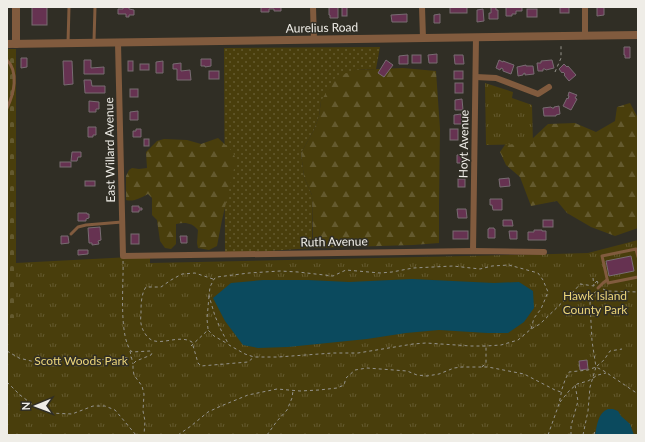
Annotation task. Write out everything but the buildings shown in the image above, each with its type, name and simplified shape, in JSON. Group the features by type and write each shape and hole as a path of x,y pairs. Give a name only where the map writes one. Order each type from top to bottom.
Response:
{"street":[{"path":"16,7 16,44"},
{"path":"313,7 314,40"},
{"path":"422,7 423,38"},
{"path":"585,7 586,36"},
{"name":"Aurelius Road","path":"7,44 638,35"},
{"name":"Hoyt Avenue","path":"473,251 476,38"},
{"name":"East Willard Avenue","path":"118,43 123,256"},
{"path":"476,77 496,78 538,94 549,87"},
{"name":"Ruth Avenue","path":"123,256 473,251 544,252"}],"lane":[{"path":"68,43 69,7"},
{"path":"94,7 94,43"},
{"path":"7,60 11,63 14,74 14,86 11,100 7,108"},
{"path":"71,234 78,227 86,225 122,222"},
{"path":"638,258 636,249 602,256 608,283 638,277"},
{"path":"596,287 607,280"}],"path":[{"path":"555,72 561,58 561,44"},
{"path":"123,256 123,323 133,364 132,369 134,375 142,386 144,394 144,435"},
{"path":"531,329 534,318 541,309 548,292 538,273 509,265 492,266 480,269 452,266 413,268 380,273 346,270 333,276 298,272 260,272 217,276 210,287 207,319 208,330 214,336 245,354 254,357 358,353 426,343 486,346 501,345 518,340 531,329 540,324 580,284 607,291 638,292"},
{"path":"214,279 195,273 182,274 170,280 161,287 146,287 143,292 140,321 141,327 148,338 153,341 157,342 172,339 187,339 192,342 198,363 201,366 248,362 254,357"},
{"path":"583,435 588,411 590,387 596,367 592,341 590,303 596,287 593,278"},
{"path":"209,296 215,316 228,345"},
{"path":"192,346 208,330"},
{"path":"486,346 486,363 488,367"},
{"path":"548,435 559,404 565,380 569,372 588,370 596,367 600,365 610,351 622,349"},
{"path":"130,350 132,352 150,351 152,353 151,355 136,361 133,364"},
{"path":"7,352 19,358 35,362 116,359 131,356"},
{"path":"482,367 486,363"},
{"path":"178,435 208,412 248,395 277,389 293,391 337,388 344,385 346,378 355,370 367,368 407,371 417,375 427,376 439,374 454,368 488,367 524,374 561,392"},
{"path":"596,367 638,394"},
{"path":"559,404 575,385 588,381 598,375 607,373"},
{"path":"7,382 20,395 36,407 49,413 72,414 93,406 105,406 115,410 136,435"},
{"path":"571,435 571,426 578,401 575,385"},
{"path":"268,435 277,421 287,410 293,391"},
{"path":"594,435 595,428"}],"green space":[{"path":"380,47 376,69 355,70 321,101 319,116 314,130 301,153 304,177 312,195 312,248 225,254 224,48"},
{"path":"7,49 16,49 16,318 7,318"},
{"path":"403,68 436,71 440,129 439,243 313,248 312,195 304,177 301,153 314,130 319,116 321,101 335,78 355,70"},
{"path":"485,83 513,92 512,98 532,105 533,144 486,145"},
{"path":"630,103 638,118 638,228 615,236 591,227 567,213 557,201 531,206 520,177 506,165 500,152 509,139 532,139 548,124 575,123 596,132 615,121 617,107"},
{"path":"218,138 233,152 236,160 217,246 209,250 198,248 198,230 191,224 183,223 176,224 176,244 171,249 165,248 160,241 157,220 152,215 152,198 148,194 134,200 126,200 126,176 132,168 147,168 146,152 157,141 164,139 187,140 201,144"},
{"path":"638,240 638,435 7,435 7,318 16,318 16,263 150,256 150,263 588,253"}],"water":[{"path":"412,279 494,283 519,282 533,291 534,308 524,322 508,333 439,330 288,347 258,348 243,345 225,321 213,298 231,283 263,280 349,282"},
{"path":"608,409 618,411 630,424 634,435 595,435 600,416"}],"park label":[{"name":"Hawk Island County Park","path":"595,303"},
{"name":"Scott Woods Park","path":"81,361"}]}
